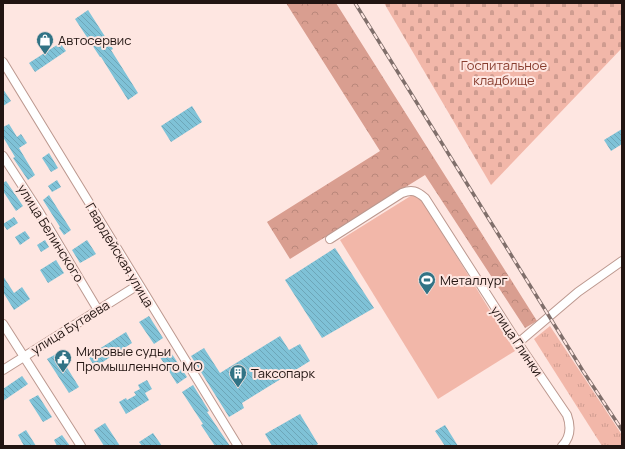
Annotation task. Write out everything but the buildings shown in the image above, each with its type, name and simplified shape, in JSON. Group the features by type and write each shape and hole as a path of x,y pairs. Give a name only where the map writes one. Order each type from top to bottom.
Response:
{"street":[{"name":"Гвардейская улица","path":"3,62 138,285 238,446"},
{"name":"улица Белинского","path":"3,156 40,213 98,310"},
{"name":"улица Глинки","path":"330,239 402,193 408,190 419,192 425,198 567,415 570,424 570,431 565,443 562,446"},
{"path":"518,342 578,292 622,261"},
{"name":"улица Бутаева","path":"3,370 138,285"},
{"path":"3,324 81,446"}],"green space":[{"path":"286,3 336,3 537,321 525,328 425,175 290,259 267,222 380,151"},
{"name":"Госпитальное кладбище","path":"384,3 622,3 622,48 491,185"},
{"name":"Металлург","path":"417,192 515,351 438,399 340,240"},
{"path":"550,326 622,435 622,446 602,446 534,339"}],"railway":[{"path":"355,3 583,371 622,430"}],"place":[{"name":"Автосервис","path":"45,55"},
{"name":"Металлург","path":"427,295"},
{"name":"Мировые судьи Промышленного МО","path":"63,373"},
{"name":"Таксопарк","path":"238,388"}]}
